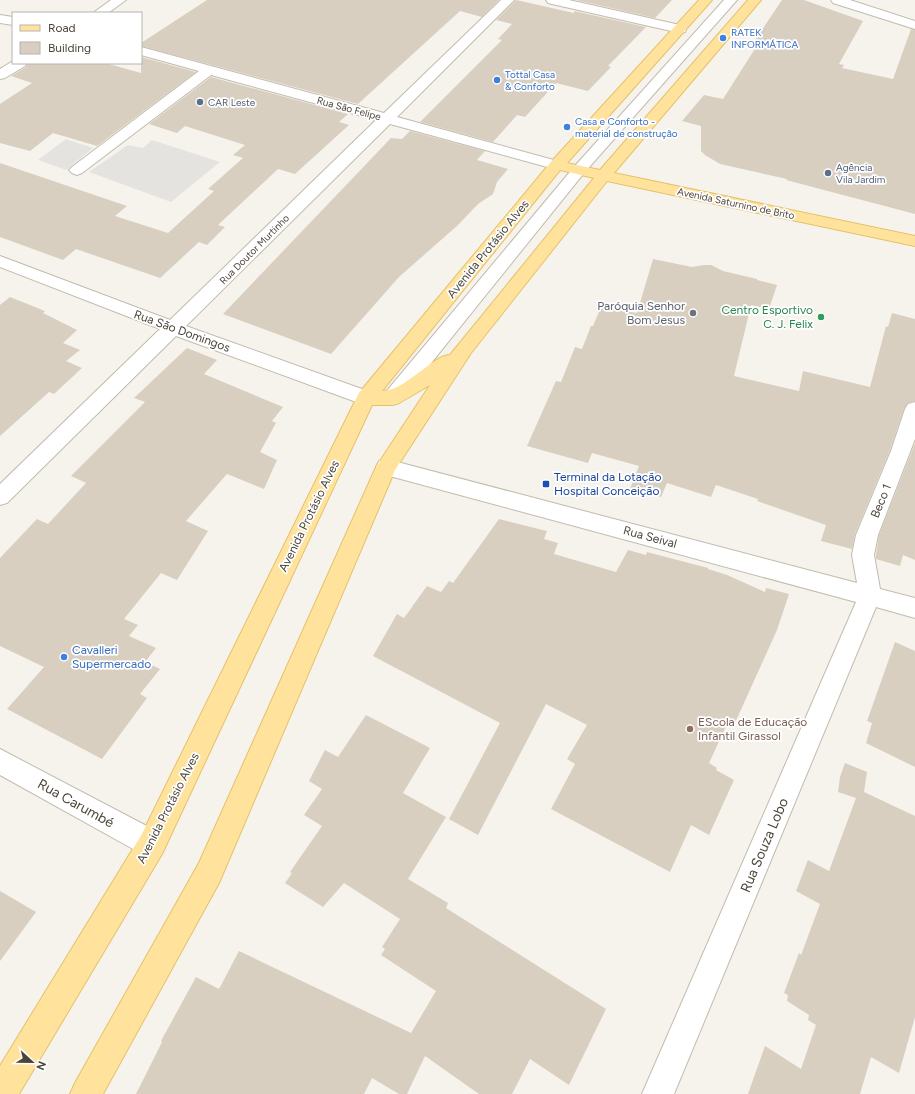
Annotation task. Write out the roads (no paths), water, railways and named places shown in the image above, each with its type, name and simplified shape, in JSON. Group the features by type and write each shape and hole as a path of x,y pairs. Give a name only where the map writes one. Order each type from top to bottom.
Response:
{"main road":[{"name":"Avenida Protásio Alves","path":"1,1094 152,844 366,398 556,165 706,0"},
{"path":"86,1094 209,873 386,466 464,349 603,176 755,0"},
{"name":"Avenida Saturnino de Brito","path":"556,165 915,241"},
{"path":"366,398 392,398 427,378 464,349"}],"street":[{"path":"101,12 120,0"},
{"name":"Rua Doutor Murtinho","path":"0,496 174,328 508,0"},
{"path":"552,0 680,29"},
{"path":"392,398 579,170 731,0"},
{"path":"837,0 915,25"},
{"path":"0,19 12,22"},
{"name":"Rua São Felipe","path":"142,51 556,165"},
{"path":"0,75 18,64"},
{"path":"77,170 210,69"},
{"name":"Rua São Domingos","path":"0,261 174,328 366,398"},
{"name":"Beco 1","path":"870,595 863,555 867,535 901,451 915,409"},
{"name":"Rua Seival","path":"386,466 915,608"},
{"name":"Rua Souza Lobo","path":"658,1094 870,595"},
{"name":"Rua Carumbé","path":"0,761 152,844"}],"place":[{"name":"RATEK INFORMÁTICA","path":"723,38"},
{"name":"Tottal Casa & Conforto","path":"497,80"},
{"name":"CAR Leste","path":"200,102"},
{"name":"Casa e Conforto - material de construção","path":"567,127"},
{"name":"Agência Vila Jardim","path":"828,173"},
{"name":"Paróquia Senhor Bom Jesus","path":"693,313"},
{"name":"Centro Esportivo C. J. Felix","path":"821,317"},
{"name":"Terminal da Lotação Hospital Conceição","path":"546,484"},
{"name":"Cavalleri Supermercado","path":"64,657"},
{"name":"EScola de Educação Infantil Girassol","path":"690,729"}]}
